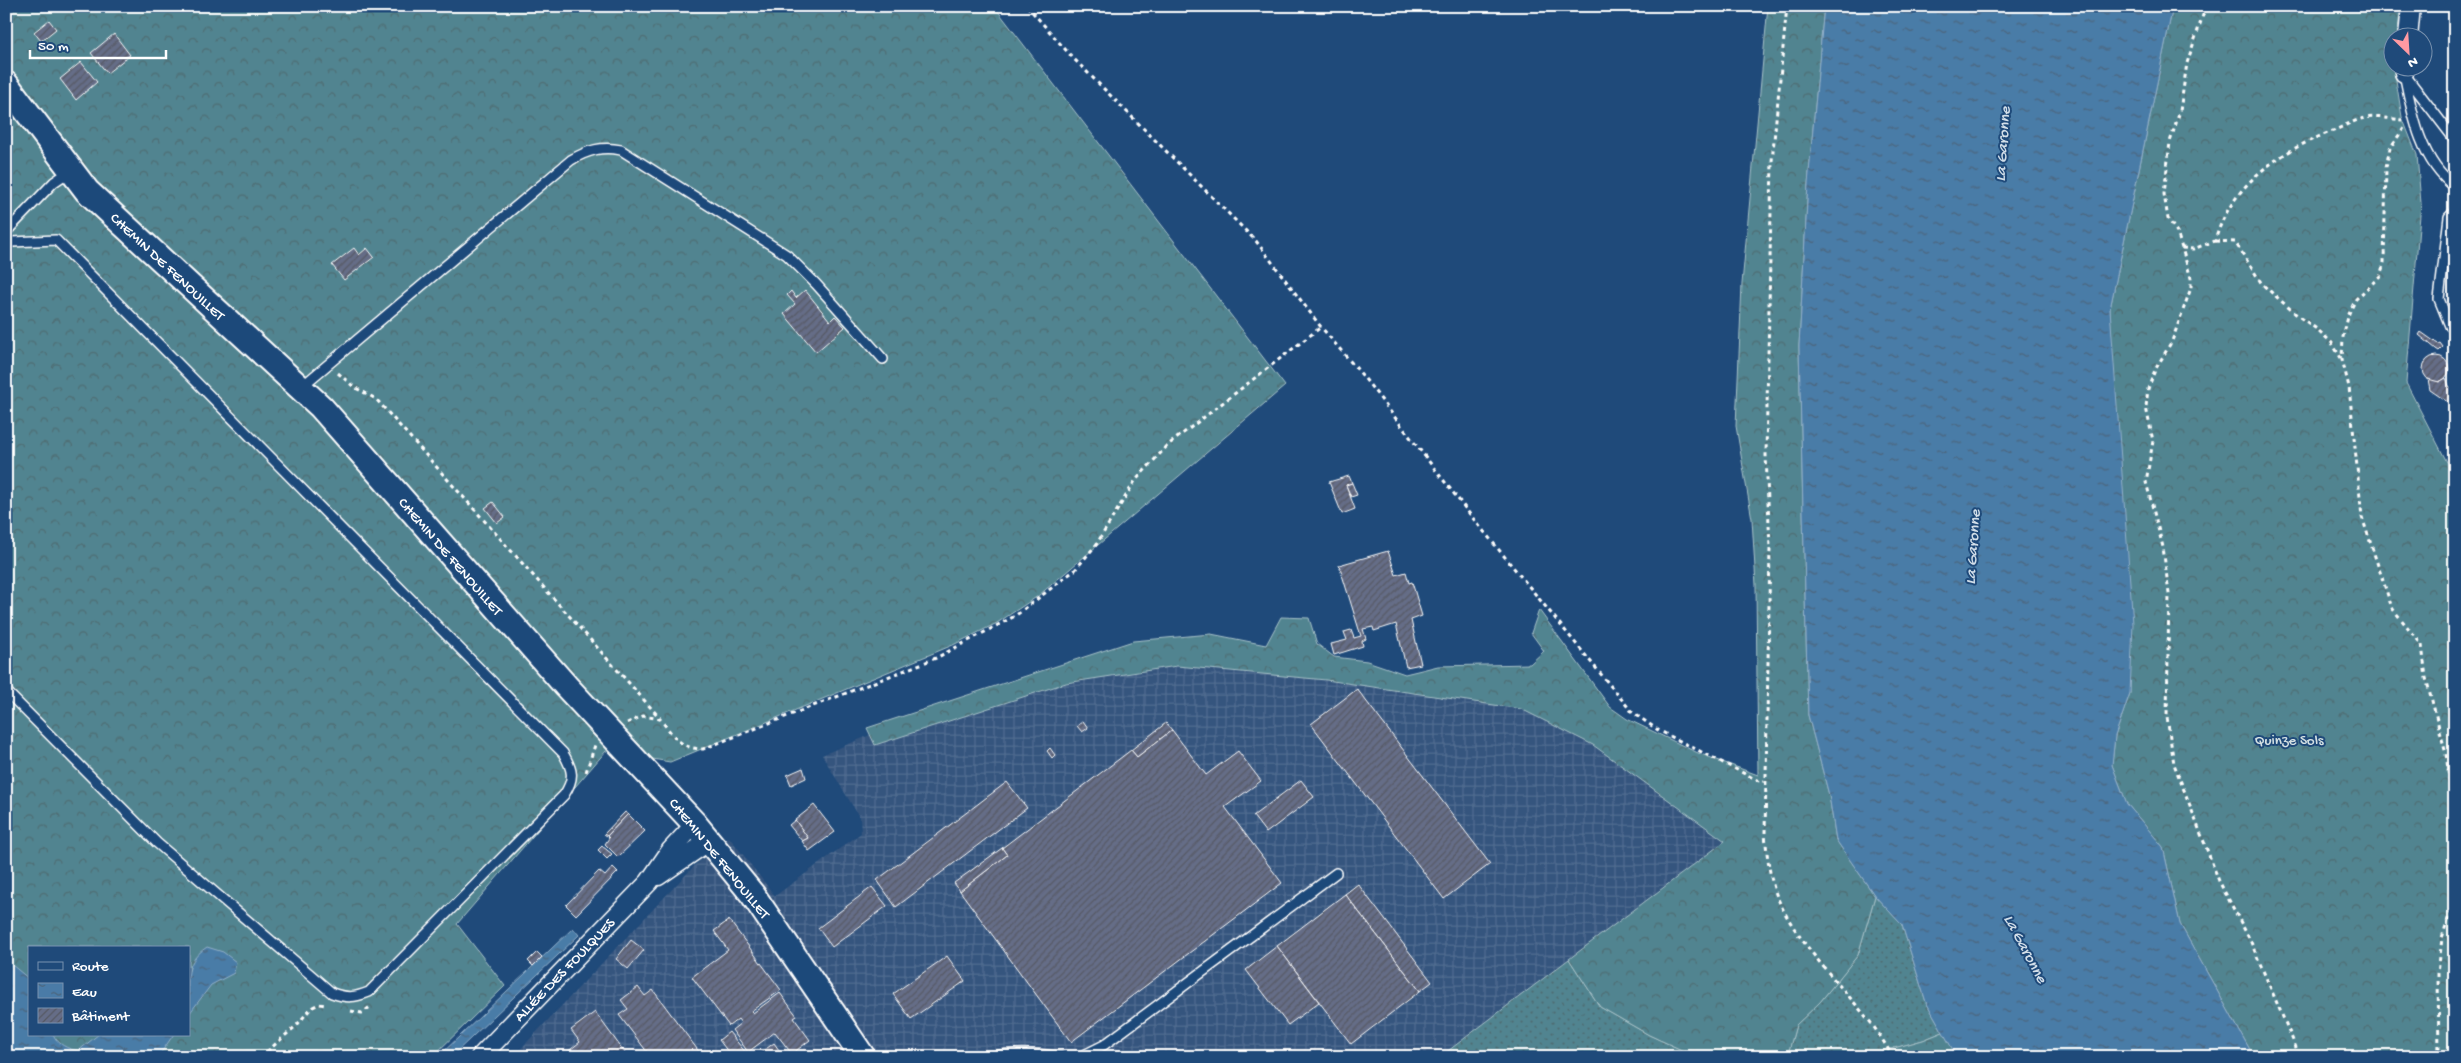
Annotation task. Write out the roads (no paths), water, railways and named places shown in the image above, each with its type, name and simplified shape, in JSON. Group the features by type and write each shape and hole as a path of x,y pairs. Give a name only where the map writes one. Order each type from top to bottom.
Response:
{"street":[{"path":"2409,28 2411,6"},
{"name":"CHEMIN DE FENOUILLET","path":"6,84 70,171 87,190 320,407 566,686 702,832 753,895 863,1057"},
{"name":"ALLÉE DES FOULQUES","path":"480,1057 649,882 671,850 702,832"}],"lane":[{"path":"2406,78 2414,120 2424,147 2443,178 2455,186"},
{"path":"2410,78 2455,140"},
{"path":"299,388 572,160 588,151 607,147 621,150 787,255 816,284 883,360"},
{"path":"6,232 54,182 70,171"},
{"path":"2455,210 2449,217 2439,299 2450,326 2455,330"},
{"path":"6,245 12,242 56,240 563,753 572,768 571,784 564,795 369,992 356,997 345,998 332,993 157,843 6,691"},
{"path":"1080,1057 1112,1039 1336,873"},
{"path":"989,1057 1006,1054 1035,1053 1060,1057"}],"water":[{"name":"La Garonne","path":"1824,6 2173,6 2110,309 2133,624 2130,693 2115,736 2112,765 2127,804 2163,847 2180,924 2254,1057 1957,1057 1926,1002 1902,925 1875,896 1836,840 1829,795 1808,715 1799,346 1808,184"},
{"path":"573,928 579,935 451,1057 438,1057"},
{"path":"207,947 223,952 236,962 234,973 211,985 190,1013 190,968 199,954"},
{"path":"6,960 28,978 28,1036 54,1036 63,1046 78,1051 97,1036 173,1036 158,1057 6,1057"}],"park label":[{"name":"Quinze Sols","path":"2289,739"}]}
